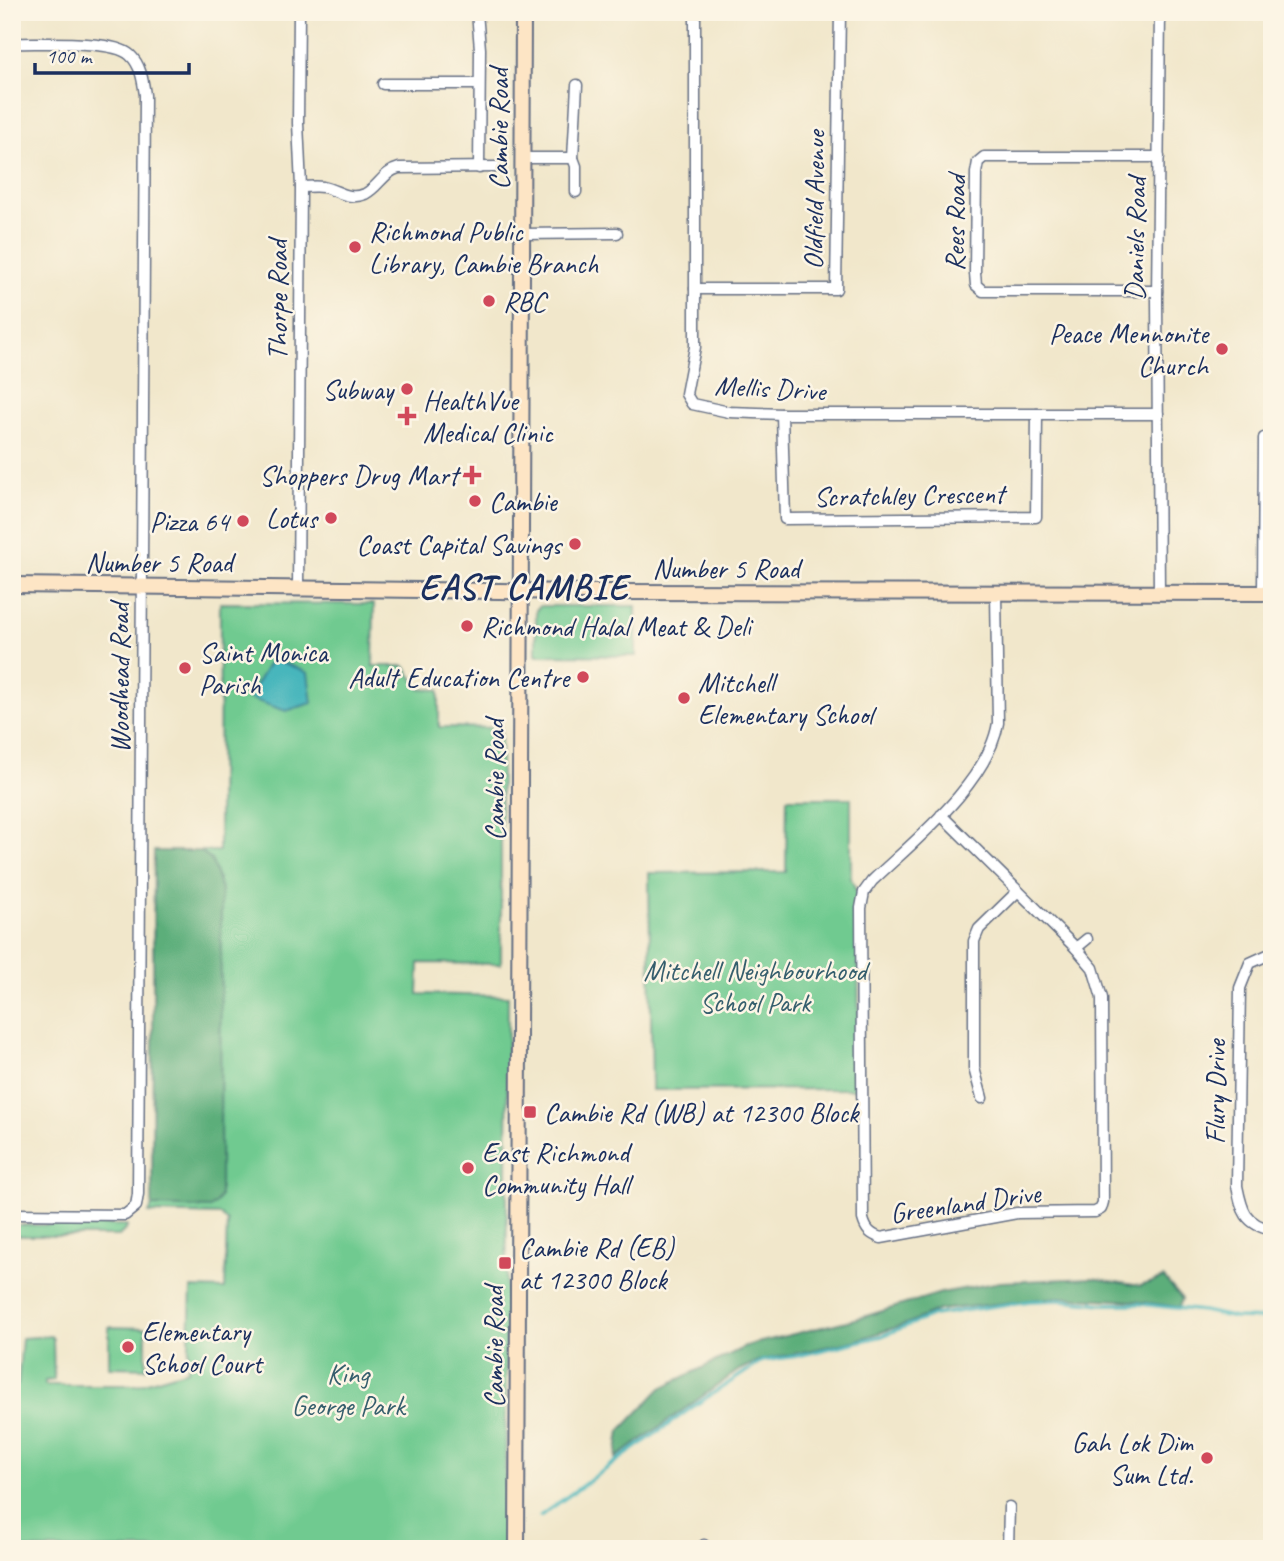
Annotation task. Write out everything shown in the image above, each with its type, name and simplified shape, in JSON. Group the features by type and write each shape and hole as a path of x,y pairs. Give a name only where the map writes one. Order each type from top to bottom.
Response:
{"main road":[{"name":"Cambie Road","path":"517,1549 523,12"},
{"name":"Number 5 Road","path":"12,585 519,592 1267,593"}],"street":[{"name":"Thorpe Road","path":"298,588 299,12"},
{"path":"477,12 479,167"},
{"name":"Mellis Drive","path":"695,12 695,347 686,394 688,399 698,407 715,410 782,414 1158,414"},
{"name":"Oldfield Avenue","path":"695,289 836,289 840,12"},
{"path":"1026,12 1272,13"},
{"name":"Daniels Road","path":"1158,593 1160,13"},
{"name":"Woodhead Road","path":"12,43 96,45 121,49 137,64 143,77 145,109 136,1206 131,1212 119,1216 12,1214"},
{"path":"383,84 479,84"},
{"path":"576,192 576,166 573,158 577,85"},
{"name":"Rees Road","path":"1157,291 982,291 976,285 975,274 975,210 976,173 978,162 984,157 1159,157"},
{"path":"523,158 573,158"},
{"path":"300,187 323,187 342,195 358,196 373,189 389,171 398,168 497,167"},
{"path":"522,234 617,233"},
{"name":"Scratchley Crescent","path":"782,414 785,519 1036,517 1037,414"},
{"path":"1264,438 1267,593"},
{"name":"Greenland Drive","path":"941,815 1093,968 1102,998 1101,1209 1095,1212 1017,1213 881,1238 865,1228 863,1219 861,908 864,892 872,881 941,815 970,783 989,754 998,723 996,594"},
{"path":"982,1098 974,1068 974,941 979,929 1018,891"},
{"path":"1076,948 1087,939"},
{"name":"Flury Drive","path":"1272,953 1250,963 1240,988 1237,1172 1241,1207 1249,1220 1259,1227 1272,1230"},
{"path":"1008,1549 1009,1507"}],"green space":[{"name":"King George Park","path":"220,603 374,604 373,666 405,666 420,689 439,690 439,727 501,728 501,964 419,963 418,994 508,996 505,1549 12,1549 12,1385 18,1385 22,1338 51,1336 53,1339 54,1380 45,1381 45,1385 137,1385 188,1370 191,1288 225,1289 227,1222 221,1215 149,1213 152,1206 154,851 219,851"},
{"path":"540,606 636,606 636,656 536,655 536,610"},
{"name":"Mitchell Neighbourhood School Park","path":"787,798 851,798 851,878 858,896 859,1089 652,1090 649,873 786,872"},
{"path":"154,851 201,851 212,861 221,890 220,1196 210,1208 152,1206"},
{"path":"12,1225 127,1225 127,1228 119,1236 12,1236"},
{"path":"1092,1278 1140,1286 1164,1278 1182,1299 1179,1307 1135,1301 1059,1297 939,1310 854,1341 758,1361 739,1370 616,1458 620,1431 661,1388 749,1345 863,1317 941,1293 1000,1282"},
{"name":"Elementary School Court","path":"109,1327 146,1328 146,1368 109,1367"}],"water":[{"path":"272,658 308,673 312,703 286,711 248,698"}],"waterway":[{"path":"540,1516 762,1361 797,1356 882,1336 934,1315 1030,1301 1140,1304 1203,1311 1235,1318 1272,1319"}],"place":[{"name":"Richmond Public Library, Cambie Branch","path":"355,247"},
{"name":"RBC","path":"489,301"},
{"name":"Peace Mennonite Church","path":"1222,349"},
{"name":"Subway","path":"407,389"},
{"name":"HealthVue Medical Clinic","path":"407,416"},
{"name":"Shoppers Drug Mart","path":"472,475"},
{"name":"Cambie","path":"475,501"},
{"name":"Lotus","path":"331,518"},
{"name":"Pizza 64","path":"243,521"},
{"name":"Coast Capital Savings","path":"575,544"},
{"name":"Richmond Halal Meat & Deli","path":"467,626"},
{"name":"Saint Monica Parish","path":"185,668"},
{"name":"Adult Education Centre","path":"583,677"},
{"name":"Mitchell Elementary School","path":"684,698"},
{"name":"Cambie Rd (WB) at 12300 Block","path":"530,1112"},
{"name":"East Richmond Community Hall","path":"468,1168"},
{"name":"Cambie Rd (EB) at 12300 Block","path":"505,1263"},
{"name":"Elementary School Court","path":"128,1347"},
{"name":"Gah Lok Dim Sum Ltd.","path":"1207,1458"}],"district":[{"name":"EAST CAMBIE","path":"524,587"}]}
